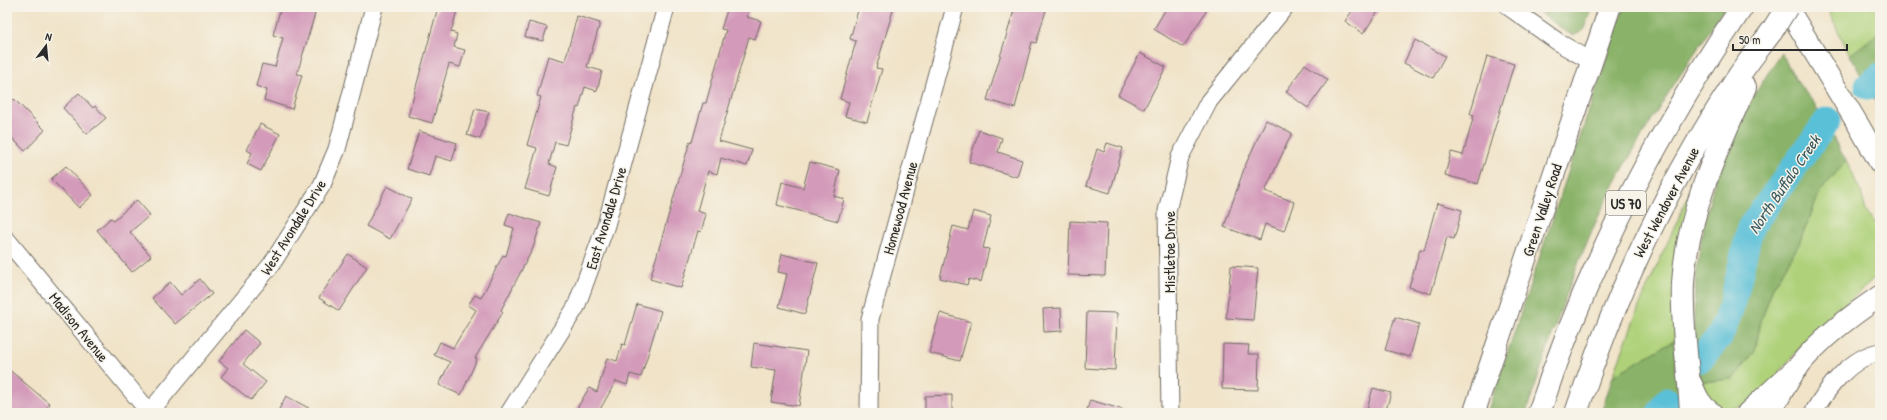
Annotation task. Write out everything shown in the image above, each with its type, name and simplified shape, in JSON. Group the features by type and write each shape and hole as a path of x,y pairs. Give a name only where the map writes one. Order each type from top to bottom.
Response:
{"highway":[{"name":"US 70","path":"1539,413 1557,358 1573,316 1613,228 1673,115 1742,7"},
{"name":"West Wendover Avenue","path":"1576,413 1611,316 1638,255 1702,135 1737,79 1787,7"},
{"path":"1691,413 1690,382 1683,330 1683,282 1691,232 1702,191 1721,141 1769,35"},
{"path":"1748,413 1797,368"},
{"path":"1690,382 1698,401 1703,408 1711,413"}],"main road":[{"name":"Green Valley Road","path":"1474,413 1610,7"},
{"path":"1787,7 1856,120 1880,163"},
{"path":"1770,413 1797,368 1831,333 1877,295"}],"street":[{"name":"West Avondale Drive","path":"149,413 271,265 322,185 337,149 374,7"},
{"name":"East Avondale Drive","path":"509,413 576,307 606,226 666,7"},
{"name":"Homewood Avenue","path":"869,413 870,319 955,7"},
{"name":"Mistletoe Drive","path":"1170,413 1167,211 1180,157 1209,101 1285,7"},
{"path":"1509,7 1561,44 1591,60"},
{"name":"Madison Avenue","path":"7,240 149,413"},
{"path":"1812,413 1820,401 1848,368 1870,354 1880,352"}],"green space":[{"path":"1532,7 1592,7 1583,31 1575,35 1568,33"},
{"path":"1624,7 1725,7 1644,132 1601,211 1579,260 1526,413 1487,413"},
{"path":"1826,7 1880,7 1880,32 1850,55"},
{"path":"1880,32 1880,110 1850,55"},
{"path":"1781,53 1798,83 1814,103 1846,161 1820,192 1798,246 1773,287 1761,321 1755,351 1733,379 1700,382 1694,337 1695,288 1700,244 1709,201 1722,160 1734,132 1756,92"},
{"path":"1846,161 1861,192 1866,211 1880,231 1879,271 1871,282 1813,331 1758,399 1746,406 1732,408 1718,405 1707,396 1700,382 1733,379 1755,351 1761,321 1773,287 1798,246 1820,192"},
{"path":"1697,177 1674,341 1613,376 1640,304"},
{"path":"1674,341 1681,413 1601,413 1613,376"}],"building":[{"path":"281,7 317,7 297,74 302,75 292,109 264,100 267,90 256,86 262,64 275,67 283,38 273,35"},
{"path":"438,7 458,7 451,32 457,34 454,47 465,50 460,67 449,64 432,123 408,116"},
{"path":"728,7 750,7 747,17 761,21 755,39 749,37 719,141 752,150 747,166 721,158 717,174 708,171 697,211 706,214 701,232 698,231 681,288 650,279 690,141 692,142 703,103 706,103 726,30 721,29"},
{"path":"859,7 894,7 876,68 882,69 867,122 845,116 849,102 840,99 856,41 850,39"},
{"path":"1015,7 1047,7 1036,43 1032,42 1015,108 987,100"},
{"path":"1167,7 1209,7 1183,47 1154,29"},
{"path":"1355,7 1381,7 1363,34 1345,21"},
{"path":"577,16 600,23 587,67 602,71 597,91 585,87 579,108 577,107 566,145 555,142 549,164 557,167 549,196 525,189 537,148 527,145 541,97 537,96 548,56 565,61"},
{"path":"529,22 547,27 543,41 525,37"},
{"path":"1415,40 1445,56 1433,78 1404,63"},
{"path":"1140,53 1166,67 1144,109 1118,95"},
{"path":"1487,56 1514,64 1478,184 1445,175 1451,152 1463,155 1474,115 1470,114"},
{"path":"1305,64 1328,80 1308,108 1286,92"},
{"path":"79,93 93,108 95,106 106,118 87,134 63,108"},
{"path":"14,99 45,130 25,151 7,133 7,106"},
{"path":"475,109 489,112 480,139 467,135"},
{"path":"1266,120 1292,133 1265,191 1294,202 1284,231 1265,224 1260,240 1224,227 1245,166"},
{"path":"260,124 280,134 261,171 247,164 252,153 247,150"},
{"path":"979,130 1002,138 998,152 1022,160 1017,177 969,162"},
{"path":"419,131 457,143 452,161 435,156 429,176 407,169"},
{"path":"1107,143 1123,148 1110,193 1086,186 1097,149 1104,152"},
{"path":"810,162 840,170 834,196 844,199 838,221 777,205 782,182 803,188"},
{"path":"66,166 93,195 79,208 51,179"},
{"path":"387,186 412,199 390,239 366,226"},
{"path":"137,200 150,215 130,232 151,256 132,272 97,230 111,218 114,220"},
{"path":"1437,203 1462,210 1454,239 1447,237 1431,294 1409,287 1420,249 1424,250"},
{"path":"973,211 991,216 983,248 989,249 981,282 969,279 967,285 940,278 953,226 968,230"},
{"path":"509,213 541,223 533,248 501,310 503,312 475,358 477,359 461,395 439,385 450,362 434,355 440,342 453,348 476,310 468,305 475,295 481,298 503,255 506,256 514,228 505,225"},
{"path":"1070,221 1107,223 1105,276 1068,275"},
{"path":"348,254 367,267 339,311 319,298"},
{"path":"782,254 818,263 805,314 779,307 787,274 778,272"},
{"path":"1231,266 1258,268 1253,320 1226,318"},
{"path":"200,279 212,294 175,324 152,298 170,282 181,295"},
{"path":"637,304 661,311 641,377 630,374 627,385 616,381 598,413 574,413 589,388 597,392 607,358 617,361 622,344 625,345"},
{"path":"1061,308 1062,331 1044,332 1043,309"},
{"path":"1087,312 1117,313 1115,370 1085,368"},
{"path":"940,313 971,322 960,361 929,353"},
{"path":"1395,317 1419,324 1410,357 1385,350"},
{"path":"244,330 260,343 243,364 266,382 251,400 221,377 228,368 219,361"},
{"path":"754,343 807,351 799,406 771,402 776,370 751,367"},
{"path":"1223,344 1249,345 1248,354 1259,354 1258,390 1222,389"},
{"path":"7,368 50,404 42,413 7,413"},
{"path":"1373,388 1391,393 1385,413 1366,413"},
{"path":"952,395 952,413 925,413 925,396"},
{"path":"286,396 318,413 277,413"},
{"path":"1090,400 1124,410 1124,413 1086,413"}],"waterway":[{"name":"North Buffalo Creek","path":"1868,86 1880,76"},
{"name":"North Buffalo Creek","path":"1700,359 1720,336 1733,302 1750,228 1828,120"},
{"name":"North Buffalo Creek","path":"1660,413 1667,401"}]}
